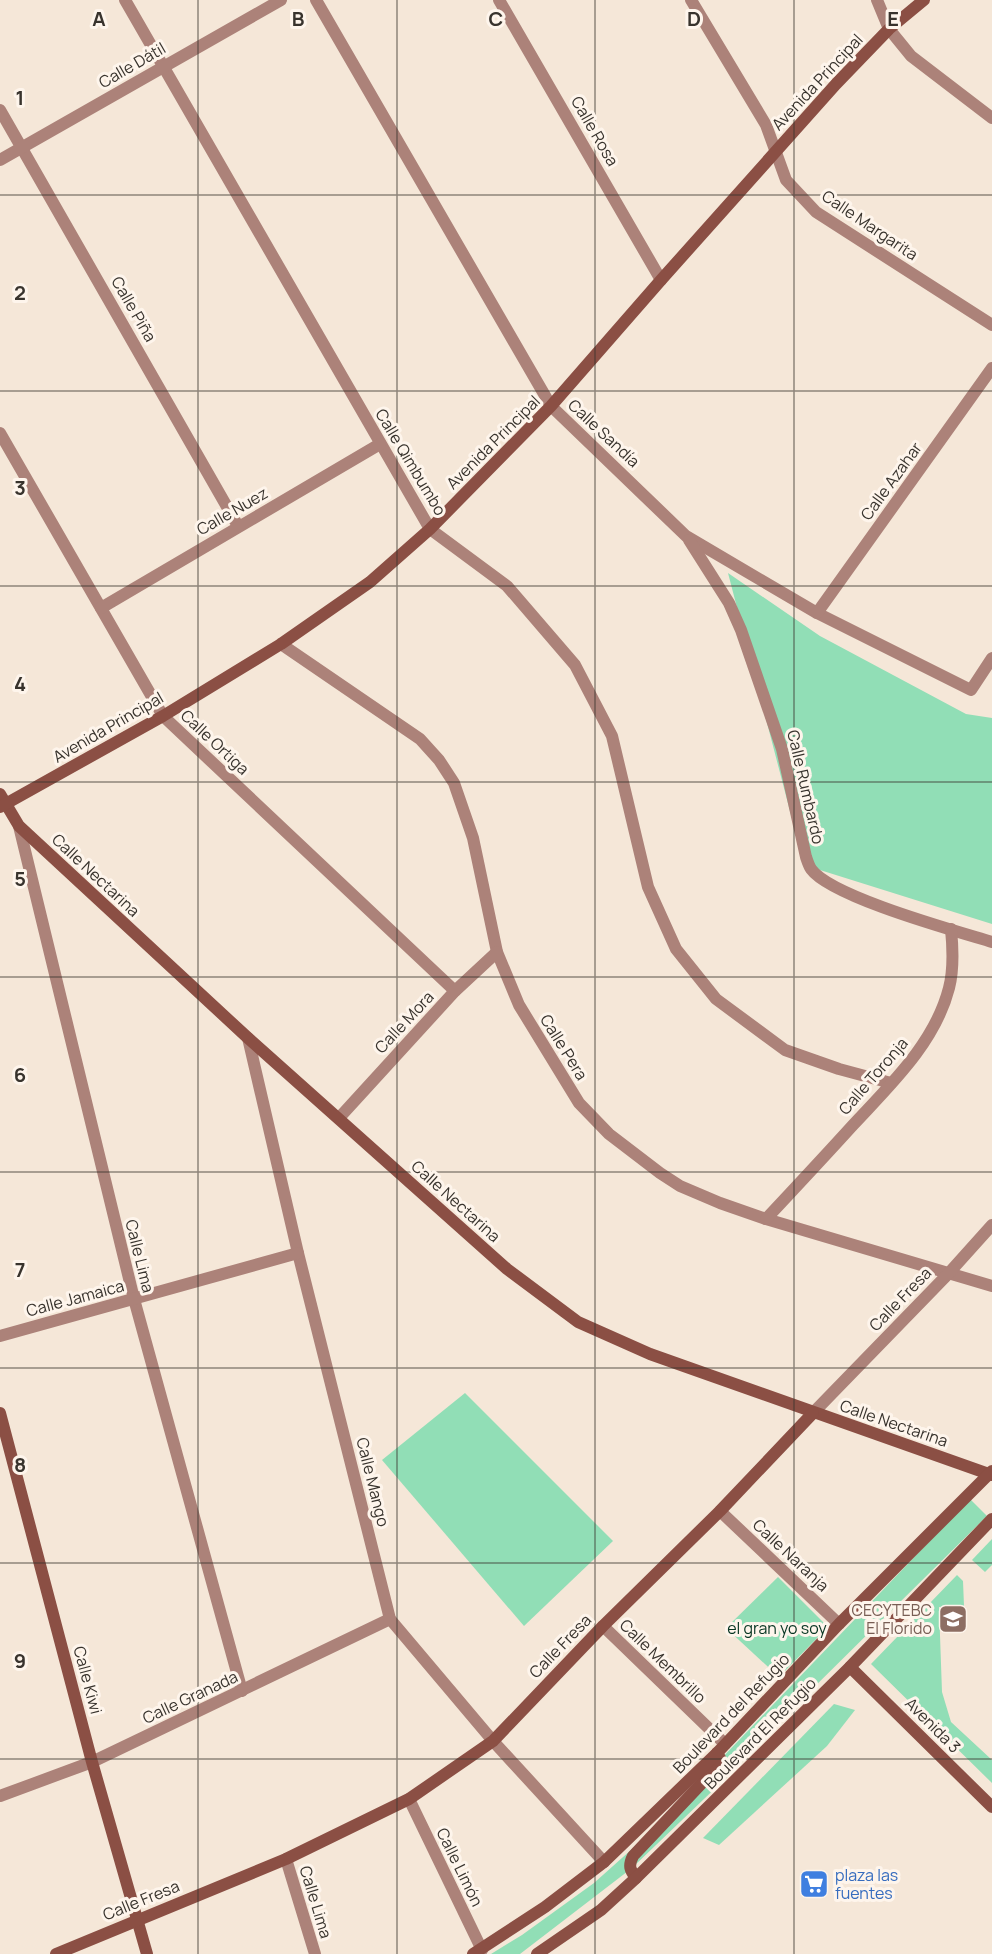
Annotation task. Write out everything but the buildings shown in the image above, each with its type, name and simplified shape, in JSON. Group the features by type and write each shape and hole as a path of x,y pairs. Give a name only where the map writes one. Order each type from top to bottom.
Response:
{"street":[{"name":"Calle Qimbumbo","path":"125,0 430,529 507,586 574,665 612,736 648,887 676,949 716,999 785,1050 839,1069 891,1083"},
{"name":"Calle Dátil","path":"0,160 281,0"},
{"name":"Calle Sandía","path":"316,0 551,406 686,536 816,613 971,690 992,658"},
{"name":"Calle Rosa","path":"499,0 661,280"},
{"name":"Calle Margarita","path":"692,0 766,124 786,180 816,212 992,325"},
{"path":"877,0 889,29 911,56 992,118"},
{"name":"Avenida Principal","path":"2,802 162,716 281,644 370,582 430,529 551,406 776,151 889,29 924,0"},
{"name":"Calle Piña","path":"0,110 238,526"},
{"name":"Calle Azahar","path":"816,613 992,368"},
{"name":"Calle Ortiga","path":"0,433 162,716 455,991"},
{"name":"Calle Nuez","path":"101,608 380,444"},
{"name":"Calle Rumbardo","path":"686,536 729,603 741,630 783,749 806,856 811,869 833,885 879,906 992,942"},
{"name":"Calle Pera","path":"281,644 420,739 439,760 454,783 473,838 497,952 525,1015 579,1103 593,1119 641,1160 680,1186 766,1219 992,1286"},
{"name":"Calle Nectarina","path":"2,802 19,826 248,1038 507,1269 578,1322 650,1354 813,1413 991,1473"},
{"name":"Calle Lima","path":"19,826 134,1299 242,1691"},
{"name":"Calle Toronja","path":"766,1219 891,1083 923,1044 944,1004 952,972 951,929"},
{"name":"Calle Mora","path":"339,1118 455,991 497,952"},
{"name":"Calle Mango","path":"248,1038 298,1253 390,1619 493,1741 604,1862"},
{"name":"Calle Fresa","path":"56,1954 286,1860 409,1799 493,1741 603,1626 720,1511 948,1274 992,1225"},
{"name":"Calle Jamaica","path":"0,1336 298,1253"},
{"name":"Calle Kiwi","path":"0,1413 92,1761 147,1954"},
{"name":"Boulevard del Refugio","path":"477,1952 604,1862 721,1748 839,1624 991,1473"},
{"name":"Calle Naranja","path":"720,1511 839,1624"},
{"name":"Boulevard El Refugio","path":"537,1954 601,1910 636,1878 850,1667 992,1518"},
{"name":"Calle Granada","path":"0,1796 92,1761 390,1619"},
{"name":"Calle Membrillo","path":"603,1626 721,1748"},
{"name":"Avenida 3","path":"850,1667 992,1807"},
{"path":"636,1878 630,1869 633,1856 719,1765 721,1748"},
{"name":"Calle Limón","path":"409,1799 477,1952"},
{"name":"Calle Lima","path":"286,1860 315,1954"}],"green space":[{"path":"728,573 820,636 966,714 992,718 992,924 804,865"},
{"path":"465,1393 613,1541 524,1626 382,1460"},
{"path":"970,1499 987,1516 796,1705 728,1776 632,1868 520,1954 491,1954 522,1935 594,1883 651,1832"},
{"path":"992,1539 992,1565 985,1572 972,1560"},
{"path":"957,1575 963,1581 964,1606 939,1607 942,1692 951,1722 992,1760 992,1783 871,1664"},
{"name":"el gran yo soy","path":"778,1577 828,1627 779,1677 726,1628"},
{"path":"834,1704 855,1710 827,1746 719,1845 703,1838"}],"place":[{"name":"CECYTEBC El Florido","path":"953,1619"},
{"name":"plaza las fuentes","path":"814,1884"}]}
